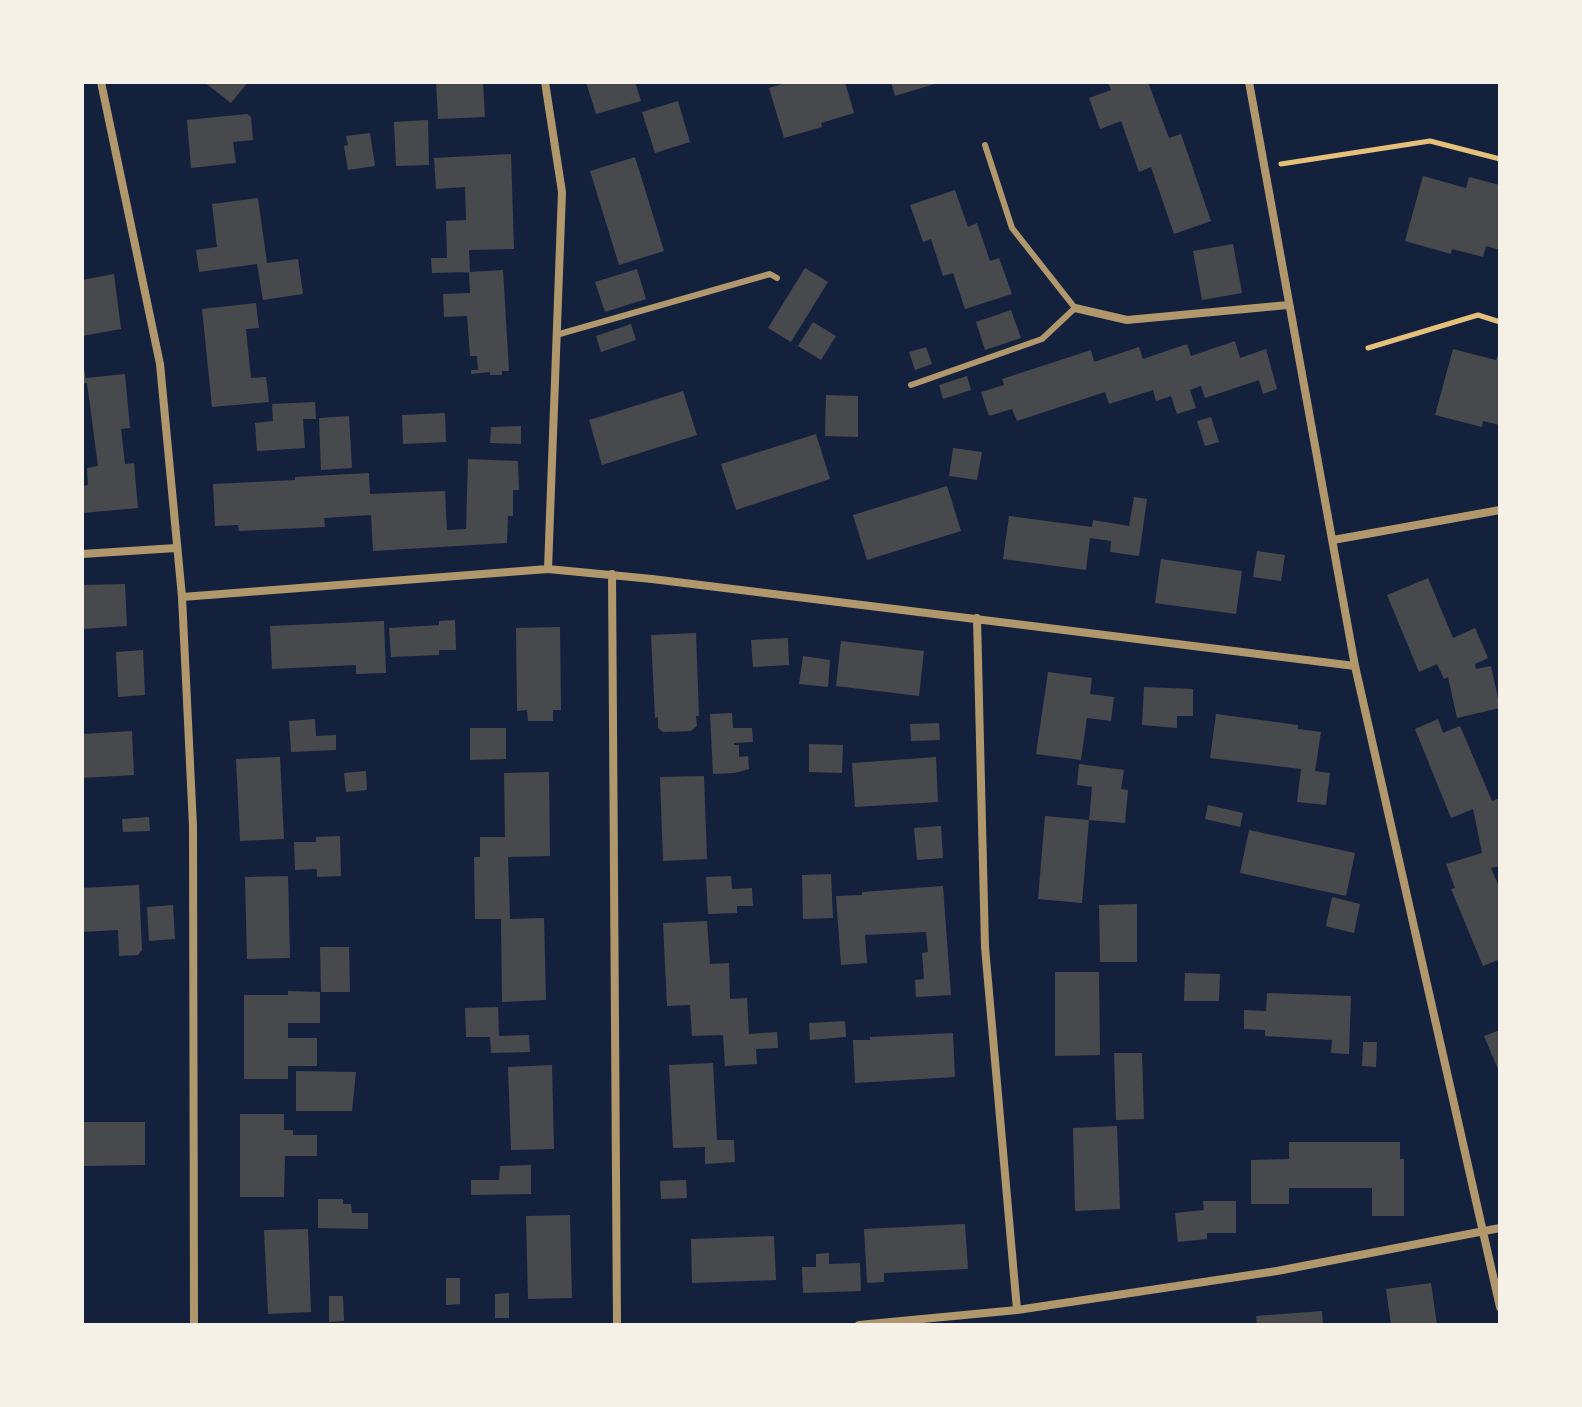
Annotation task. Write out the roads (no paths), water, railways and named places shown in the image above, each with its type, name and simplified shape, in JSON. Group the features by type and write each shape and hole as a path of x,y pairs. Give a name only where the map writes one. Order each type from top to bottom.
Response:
{"street":[{"path":"101,82 160,364 182,597 193,826 194,1325"},
{"path":"545,82 562,192 548,569"},
{"path":"1249,82 1355,666 1500,1307"},
{"path":"1075,308 1127,320 1288,305"},
{"path":"1333,540 1500,510"},
{"path":"82,554 176,548"},
{"path":"182,597 548,569 612,574 1355,666"},
{"path":"612,574 617,1325"},
{"path":"977,618 985,947 1017,1310"},
{"path":"859,1325 1017,1310 1277,1271 1500,1228"}],"lane":[{"path":"911,385 1042,339 1075,308 1012,228 985,145"},
{"path":"556,335 770,274 777,278"}]}
